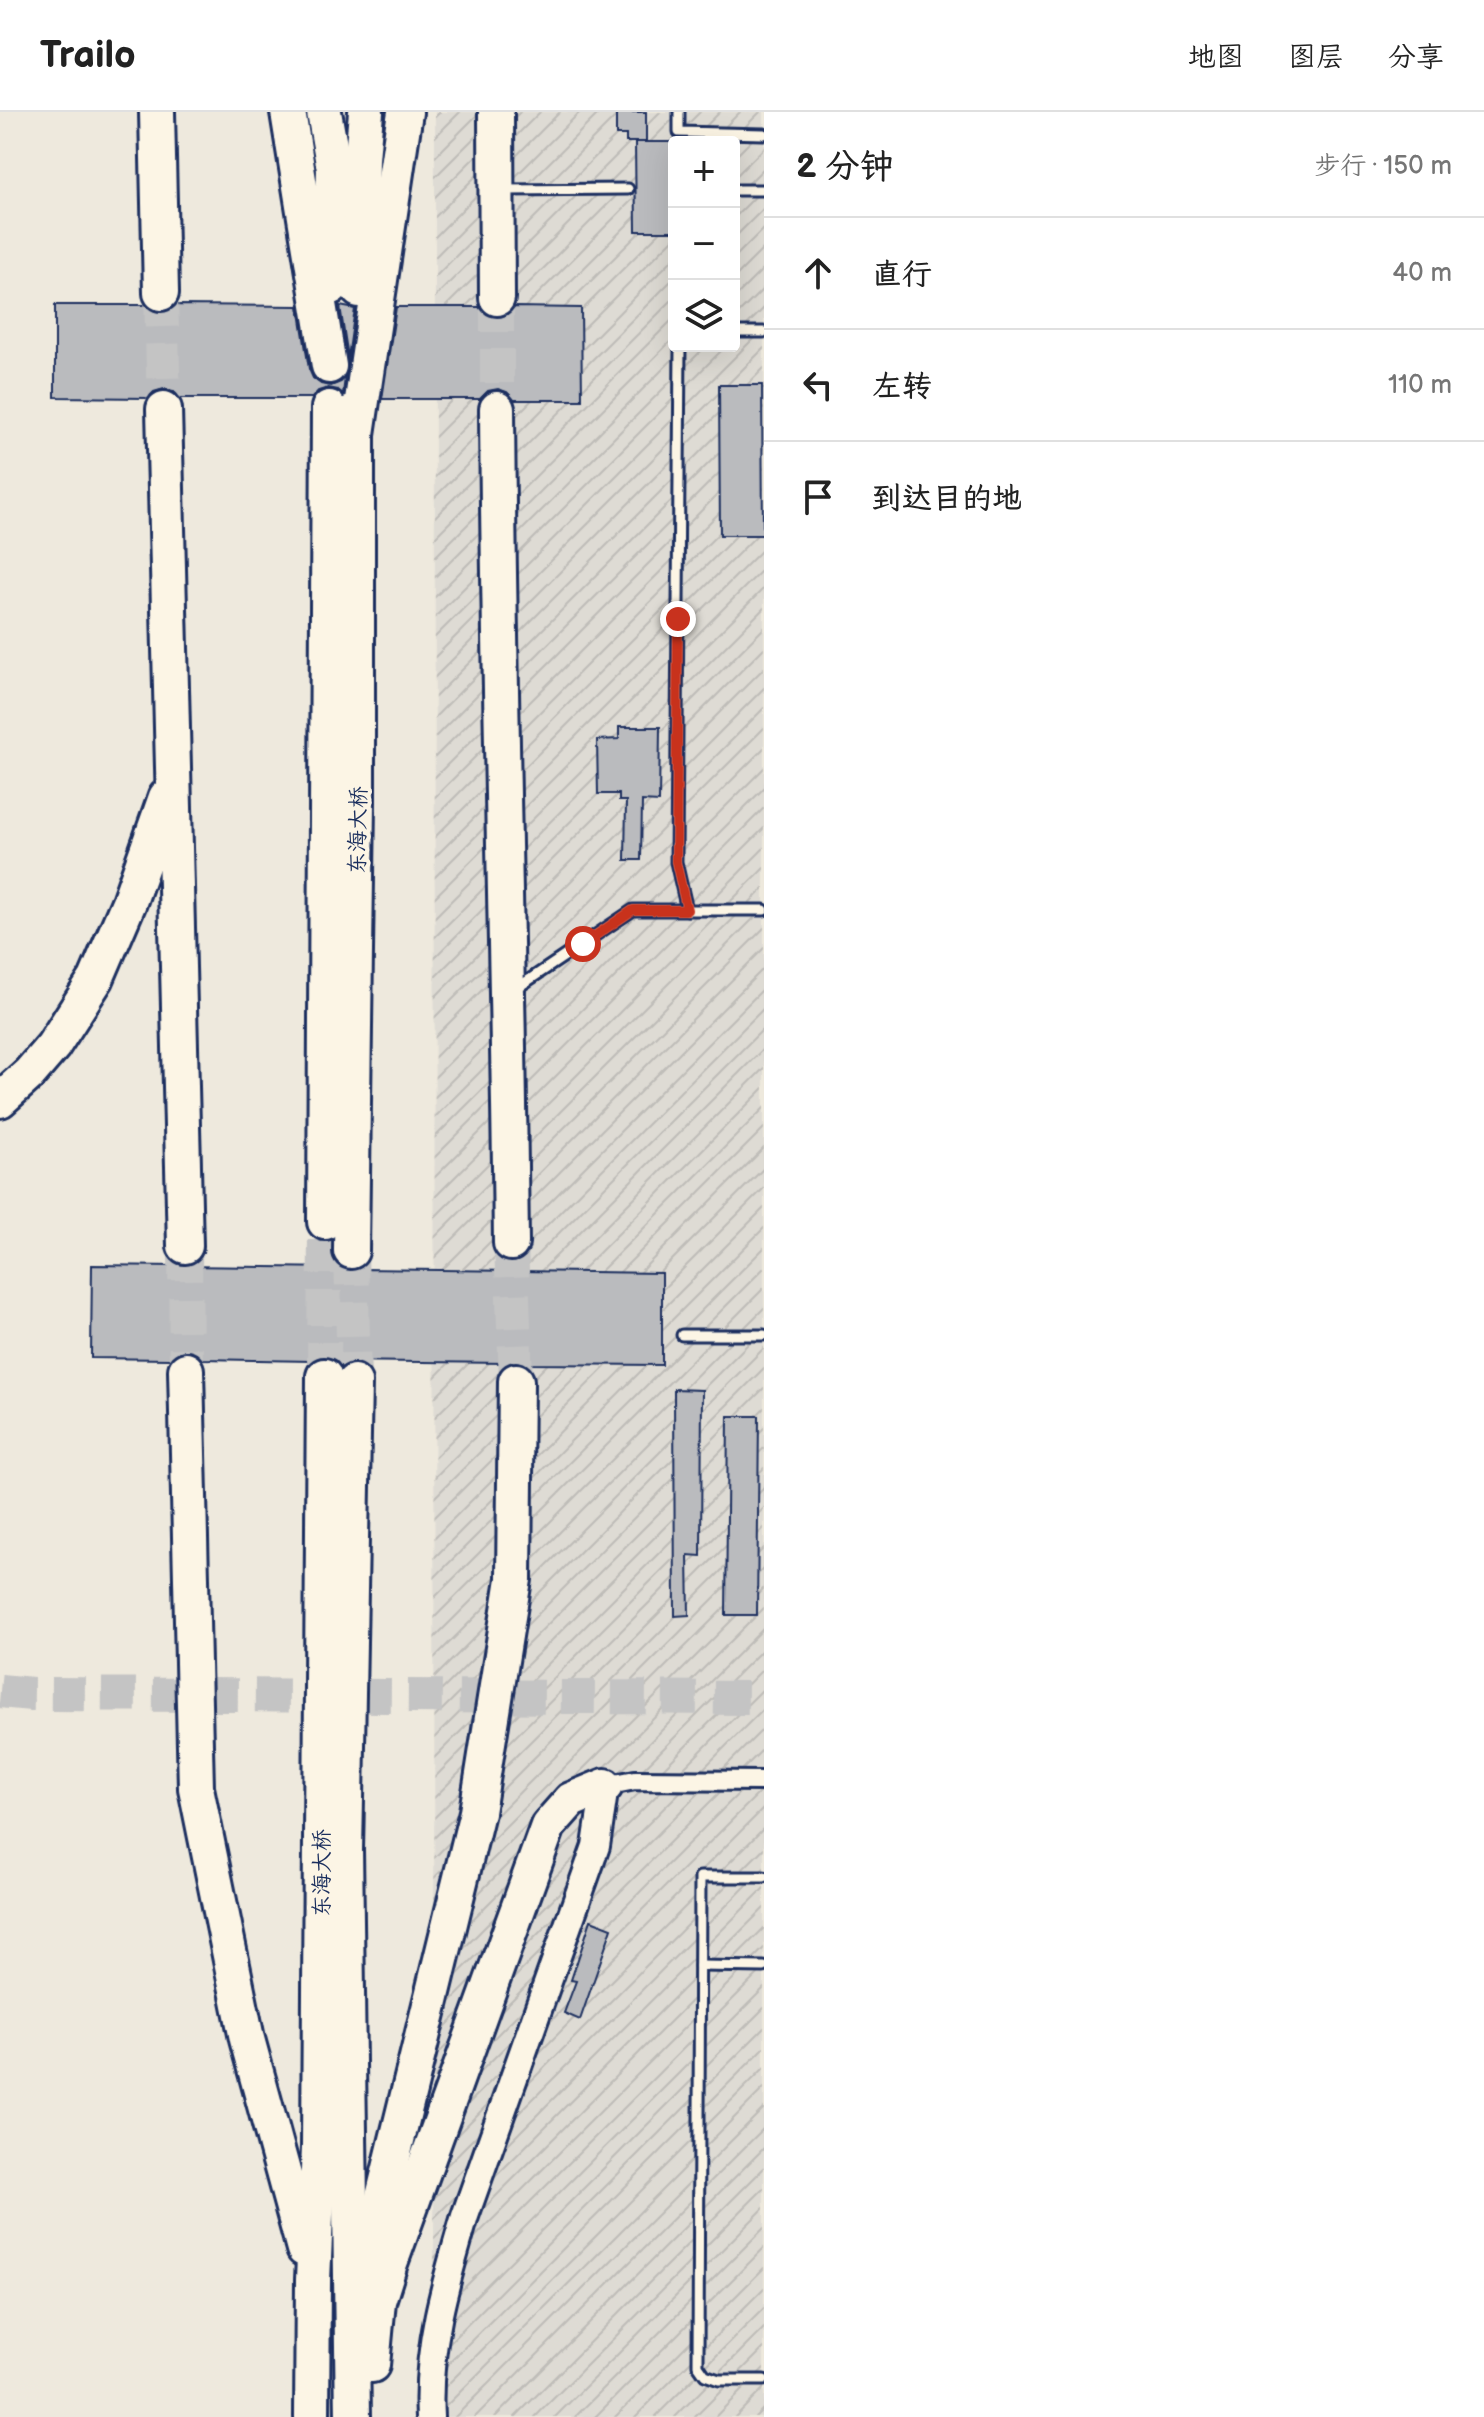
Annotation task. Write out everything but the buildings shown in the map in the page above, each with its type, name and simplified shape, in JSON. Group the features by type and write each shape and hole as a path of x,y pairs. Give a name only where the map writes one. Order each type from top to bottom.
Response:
{"highway":[{"path":"157,112 161,293"},
{"path":"288,112 329,366"},
{"path":"324,112 334,169 345,289 366,112"},
{"path":"348,417 405,112"},
{"path":"496,112 497,298"},
{"path":"164,409 185,1246"},
{"path":"497,409 511,1243"},
{"name":"东海大桥","path":"325,1222 348,417"},
{"name":"东海大桥","path":"348,417 357,802 351,1251"},
{"path":"0,1100 29,1074 53,1046 96,979 129,902 173,778"},
{"path":"186,1370 196,1788 247,2039 313,2280"},
{"name":"东海大桥","path":"310,2417 339,1379 353,2371"},
{"path":"353,2417 358,2310 368,2256 477,1812 514,1579 516,1381"},
{"path":"369,2417 378,2301 548,1826 571,1800 605,1786"}],"main road":[{"path":"430,2417 433,2347 447,2276 465,2216 596,1846 605,1786"}],"street":[{"path":"605,1786 635,1780 764,1781"}],"lane":[{"path":"679,112 679,132 764,134"},
{"path":"496,190 628,189"},
{"path":"740,190 764,190"},
{"path":"740,332 764,332"},
{"path":"680,352 676,862 687,910"},
{"path":"508,994 633,910 764,910"},
{"path":"682,1335 764,1335"},
{"path":"764,1877 700,1877 698,2365 705,2375 719,2380 764,2380"},
{"path":"700,1966 764,1967"}],"shaded area":[{"path":"435,112 764,112 764,2417 434,2417"}],"tunnel":[{"path":"161,293 164,409"},
{"path":"497,298 497,409"},
{"path":"324,1376 325,1222"},
{"path":"511,1243 516,1381"},
{"path":"185,1246 186,1370"},
{"path":"351,1251 354,1382"},
{"path":"0,1691 32,1694 764,1698"}],"route":[{"path":"583,944 633,910 687,910 676,862 678,619"}]}
